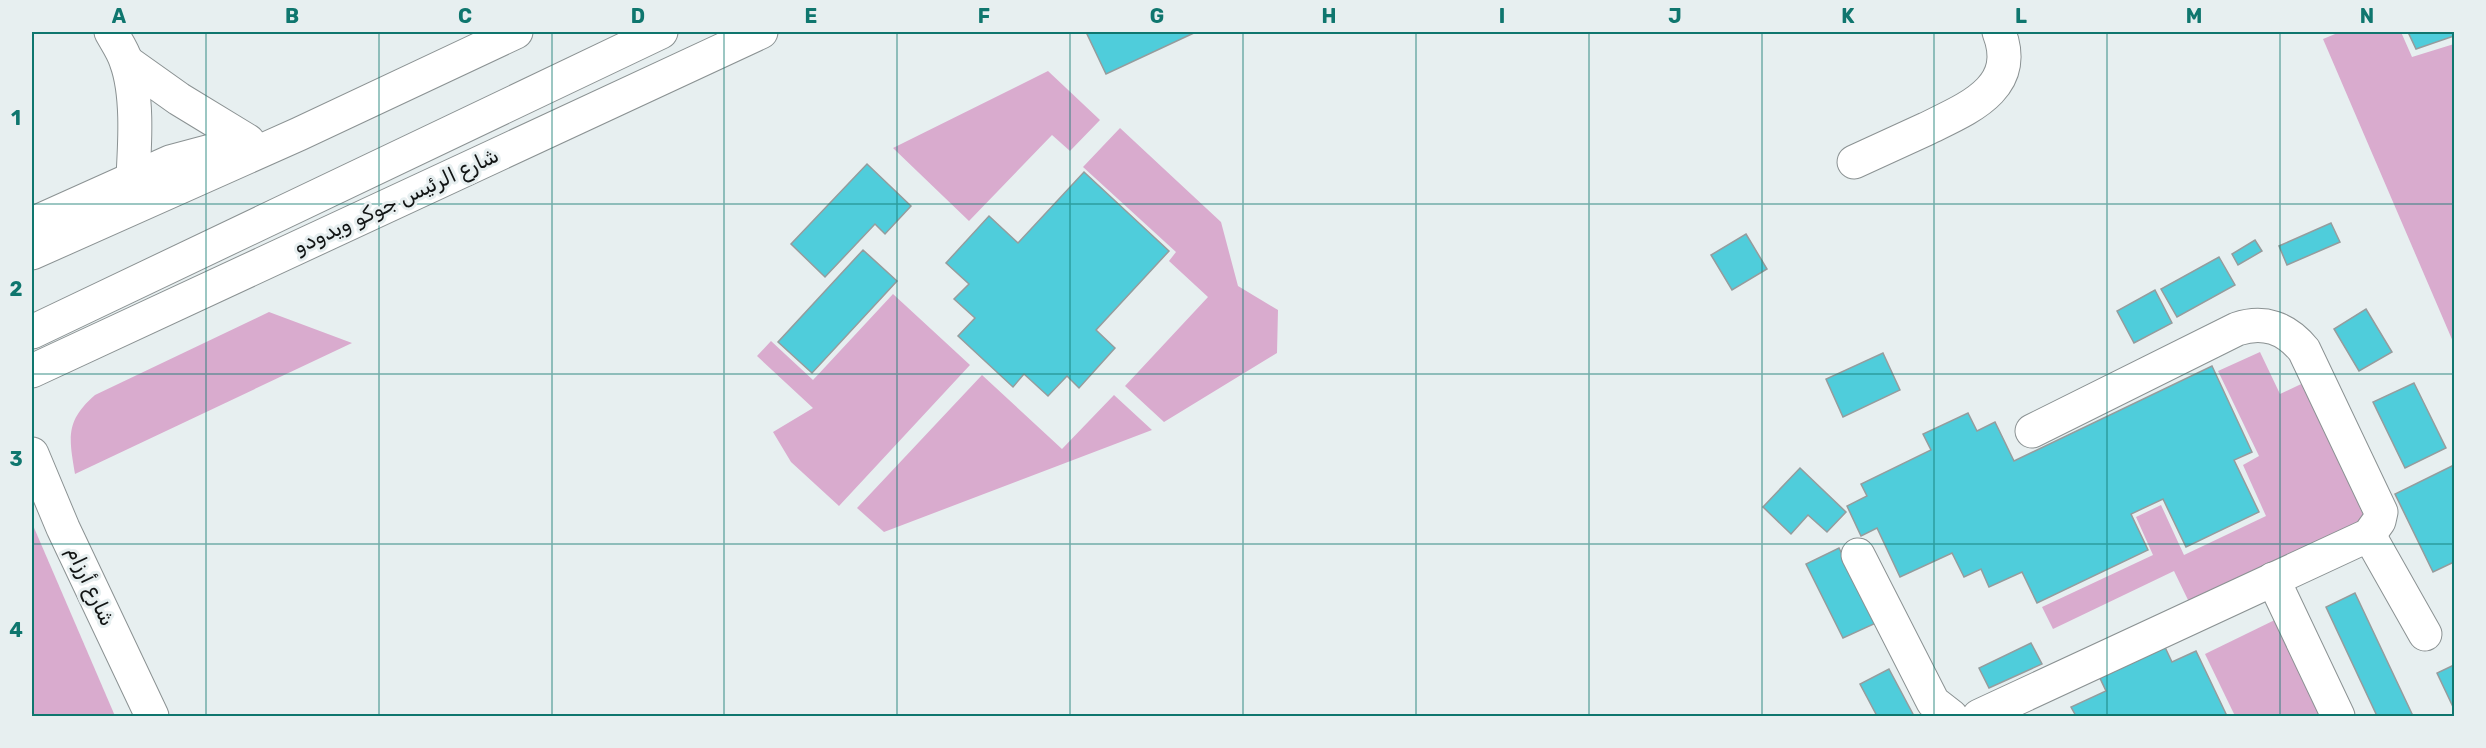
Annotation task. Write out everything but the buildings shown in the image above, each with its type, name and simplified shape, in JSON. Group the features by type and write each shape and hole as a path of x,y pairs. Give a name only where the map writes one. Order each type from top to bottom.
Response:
{"street":[{"path":"111,32 127,62 134,114 133,176"},
{"path":"40,239 299,134 516,32"},
{"path":"32,332 661,32"},
{"name":"شارع الرئيس جوكو ويدودو","path":"32,371 761,32"},
{"path":"1854,162 1977,104 1997,82 2002,69 2003,54 1999,32"},
{"path":"127,62 179,99 248,141"},
{"path":"32,269 40,239 133,176 189,156 248,141 299,134"},
{"path":"1979,717 2369,535 2379,521 2379,504 2304,350 2286,332 2274,327 2262,324 2237,329 2032,431"},
{"name":"شارع أرزام","path":"32,454 152,717"},
{"path":"2369,535 2425,634"},
{"path":"1858,555 1933,702 1951,717"},
{"path":"2273,579 2338,717"}],"shaded area":[{"path":"2340,32 2401,32 2412,57 2454,44 2454,344 2323,39"},
{"path":"1048,71 1100,120 1070,151 1052,135 969,221 893,148"},
{"path":"1120,128 1221,222 1238,286 1278,310 1277,353 1164,422 1125,386 1208,297 1169,261 1176,252 1083,167"},
{"path":"893,294 970,365 839,506 791,462 773,432 813,408 757,356 771,341 813,380"},
{"path":"269,312 352,343 75,474 71,450 74,422 85,404 95,395"},
{"path":"2260,352 2280,394 2320,375 2383,510 2189,602 2174,571 2053,629 2042,607 2153,555 2136,517 2161,505 2184,555 2266,516 2243,465 2259,456 2218,371"},
{"path":"982,375 1062,449 1114,395 1152,430 884,532 857,508"},
{"path":"32,523 115,716 32,716"},
{"path":"2285,615 2333,716 2235,716 2205,654"}]}
